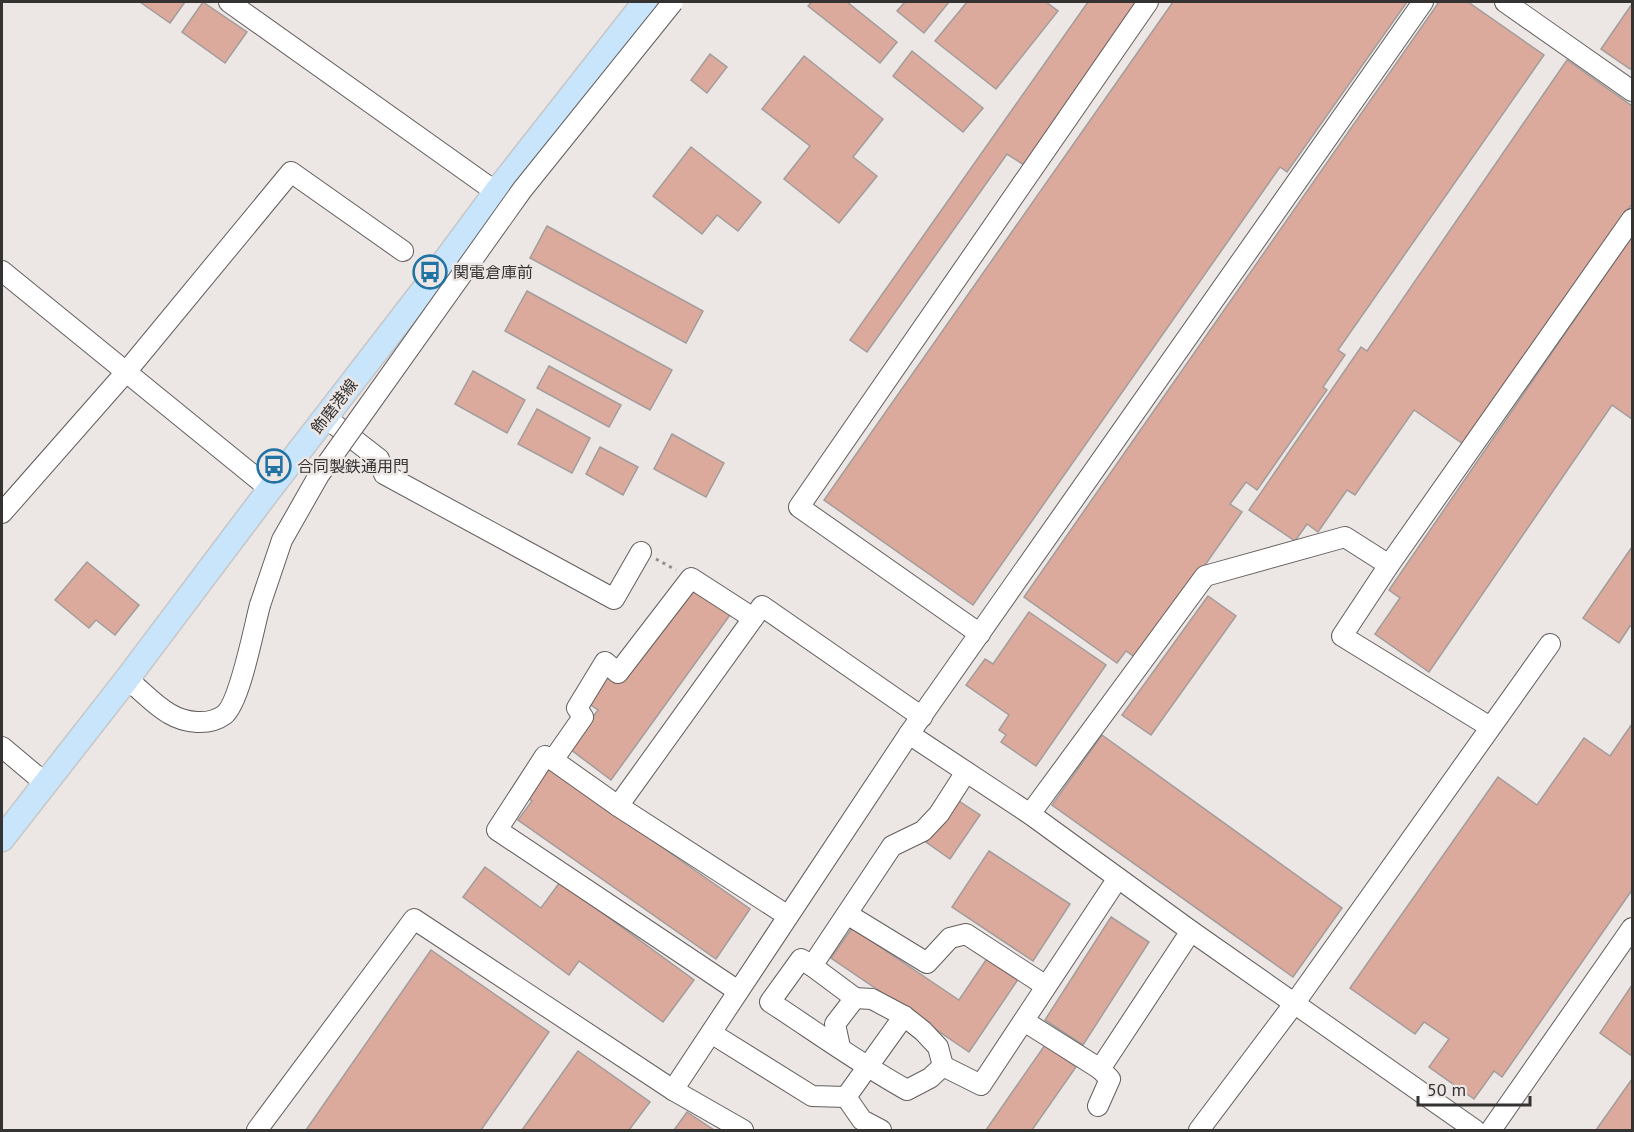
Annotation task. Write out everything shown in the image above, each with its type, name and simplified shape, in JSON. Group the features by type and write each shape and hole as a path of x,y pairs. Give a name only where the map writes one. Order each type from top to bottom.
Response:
{"main road":[{"name":"飾磨港線","path":"2,839 127,679 496,192 645,2"}],"street":[{"path":"229,2 496,192"},
{"path":"127,679 169,714 188,722 207,721 224,714 233,700 240,681 260,605 282,540 319,475 522,190 673,2"},
{"path":"980,634 799,507 1148,2"},
{"path":"673,1090 909,734 1423,2"},
{"path":"1505,2 1632,91"},
{"path":"2,513 126,372 291,172 403,251"},
{"path":"1490,727 1342,636 1389,565 1632,219"},
{"path":"2,271 270,489"},
{"path":"325,417 379,459 384,474 614,599 644,553"},
{"path":"1030,814 1205,576 1345,537 1389,565"},
{"path":"553,760 583,717 577,708 605,662 618,673 691,578 753,618"},
{"path":"618,806 762,606 922,717"},
{"path":"1199,1131 1294,1004 1550,644"},
{"path":"909,734 1030,814 1191,932 1475,1131"},
{"path":"2,747 45,783"},
{"path":"738,991 497,830 545,756 788,916"},
{"path":"812,966 892,846 923,831 939,814 966,772"},
{"path":"943,1066 930,1078 908,1090 868,1068 770,1002 801,959 855,998 872,999 904,1016 938,1047 943,1066 981,1085 1118,878"},
{"path":"847,914 927,963 950,938 966,934 1046,986"},
{"path":"257,1131 414,919 673,1090 743,1131"},
{"path":"1491,1131 1632,928"},
{"path":"1100,1069 1191,932"},
{"path":"840,1047 835,1024 855,998"},
{"path":"846,1097 904,1016"},
{"path":"1024,1020 1100,1069 1110,1079 1098,1106"},
{"path":"711,1033 812,1096 846,1097"},
{"path":"846,1097 862,1120 881,1131"}],"path":[{"path":"644,553 691,578"}],"building":[{"path":"140,2 185,2 170,23"},
{"path":"203,2 247,32 225,63 182,32"},
{"path":"812,2 847,2 897,42 880,63 808,6"},
{"path":"905,2 949,2 924,33 897,11"},
{"path":"967,2 1046,2 1058,11 996,89 935,41"},
{"path":"1088,2 1138,2 1024,165 1007,154 867,352 850,340"},
{"path":"1173,2 1407,2 1287,172 1280,167 973,605 824,500"},
{"path":"1439,2 1468,2 1544,55 1338,350 1345,355 1323,387 1327,390 1257,490 1246,482 1230,504 1242,512 1139,660 1126,651 1117,663 1024,597"},
{"path":"1632,4 1632,67 1630,69 1601,49"},
{"path":"912,51 983,108 963,132 893,76"},
{"path":"710,54 727,67 707,93 691,80"},
{"path":"804,56 883,119 853,157 877,176 839,223 784,179 810,146 762,109"},
{"path":"1567,60 1632,106 1632,204 1466,446 1414,410 1355,495 1347,490 1318,532 1307,524 1295,541 1249,510 1361,347 1367,351"},
{"path":"691,147 761,202 738,231 717,215 702,234 653,196"},
{"path":"547,226 703,311 686,343 530,258"},
{"path":"1632,236 1632,419 1612,405 1429,672 1375,634 1400,598 1389,590"},
{"path":"527,291 672,370 650,410 505,331"},
{"path":"549,366 621,405 609,427 537,388"},
{"path":"473,371 525,400 507,433 455,404"},
{"path":"537,409 590,438 572,473 518,444"},
{"path":"672,434 724,463 706,497 654,469"},
{"path":"600,447 638,467 623,495 586,474"},
{"path":"1632,547 1632,627 1630,626 1619,643 1583,618"},
{"path":"87,562 139,605 115,635 96,620 89,628 55,600"},
{"path":"692,587 730,615 611,780 570,749 598,710 585,701 608,671 623,682"},
{"path":"1208,596 1236,616 1151,735 1122,715"},
{"path":"1029,612 1106,665 1036,766 1001,742 1006,735 999,730 1009,715 966,685 985,659 993,664"},
{"path":"1632,724 1632,890 1502,1077 1494,1071 1474,1099 1429,1067 1449,1039 1424,1022 1415,1034 1350,988 1498,777 1537,805 1584,738 1610,756"},
{"path":"1102,735 1342,908 1293,977 1052,805"},
{"path":"546,766 750,909 716,959 518,820 532,801 525,796"},
{"path":"956,799 980,815 950,859 926,842"},
{"path":"989,851 1070,904 1033,961 952,907"},
{"path":"485,867 541,908 560,882 694,980 663,1022 579,961 569,975 463,897"},
{"path":"1111,917 1149,942 1083,1045 1045,1020"},
{"path":"852,928 959,1000 988,957 1019,978 969,1052 831,958"},
{"path":"431,950 549,1032 481,1130 306,1130"},
{"path":"1632,985 1632,1056 1600,1033"},
{"path":"1045,1045 1076,1067 1032,1130 986,1130"},
{"path":"578,1051 650,1102 629,1130 522,1130"},
{"path":"1632,1079 1632,1130 1596,1130"},
{"path":"687,1112 714,1130 674,1130"}],"place":[{"name":"関電倉庫前","path":"430,272"},
{"name":"合同製鉄通用門","path":"274,466"}]}
